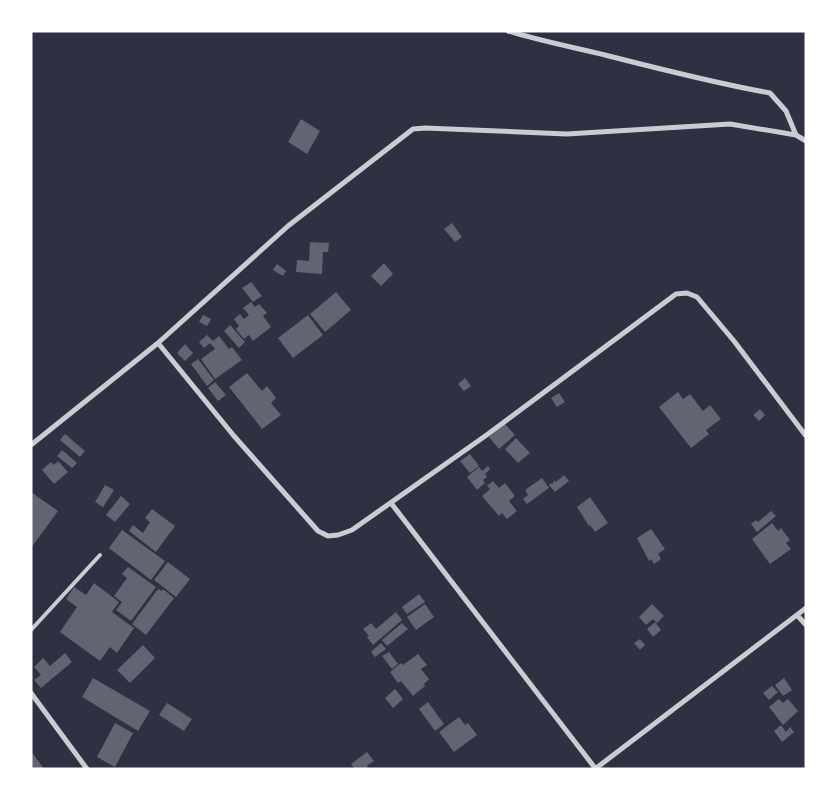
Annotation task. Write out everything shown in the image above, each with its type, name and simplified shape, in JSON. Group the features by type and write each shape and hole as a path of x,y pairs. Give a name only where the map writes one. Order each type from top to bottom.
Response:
{"street":[{"path":"508,31 538,41 598,53 721,84 770,93 786,112 796,135"},
{"path":"31,445 158,343 288,226 413,129 567,134 730,124 796,135 806,141"},
{"path":"158,343 234,436 318,532 328,536 352,530 391,503 488,434 676,294 687,293 697,296 734,341 806,436"},
{"path":"391,503 595,769 806,608"},
{"path":"797,615 806,625"},
{"path":"31,693 87,769"}],"lane":[{"path":"31,630 100,554"}],"building":[{"path":"301,119 320,131 307,154 288,142"},
{"path":"452,223 462,237 455,242 444,229"},
{"path":"310,242 329,243 328,252 323,252 322,274 296,272 297,260 309,261"},
{"path":"384,263 393,274 381,286 371,276"},
{"path":"277,264 286,271 283,276 273,270"},
{"path":"251,282 262,296 253,302 242,288"},
{"path":"336,292 351,310 325,332 310,314"},
{"path":"251,302 255,307 259,304 267,313 263,316 271,327 253,341 249,335 244,339 236,329 239,326 234,319 240,314 244,319 249,315 243,308"},
{"path":"203,315 211,319 207,326 199,322"},
{"path":"308,315 323,335 293,358 278,338"},
{"path":"230,325 245,342 239,348 224,331"},
{"path":"207,335 213,341 219,336 229,349 232,347 242,360 215,379 201,359 215,349 210,343 204,348 199,342"},
{"path":"185,344 193,353 185,361 177,353"},
{"path":"198,359 214,380 207,386 191,364"},
{"path":"247,373 262,391 267,386 276,398 271,403 281,415 262,429 229,387"},
{"path":"465,378 471,386 464,391 458,384"},
{"path":"215,382 226,395 218,401 208,388"},
{"path":"678,392 683,399 690,394 703,411 710,405 721,419 706,430 709,434 691,448 659,407"},
{"path":"559,393 565,402 557,407 551,398"},
{"path":"760,409 765,415 759,421 753,415"},
{"path":"505,424 515,435 499,449 489,437"},
{"path":"65,434 85,451 80,457 60,440"},
{"path":"516,438 530,453 518,463 505,449"},
{"path":"62,450 77,463 72,468 57,456"},
{"path":"470,454 479,466 470,473 460,461"},
{"path":"58,461 68,472 54,484 42,470 51,462 54,465"},
{"path":"488,466 490,469 485,474 487,477 483,480 485,483 477,490 467,477 479,467 482,471"},
{"path":"564,475 569,481 555,492 549,485"},
{"path":"542,478 549,488 527,504 523,499 528,495 525,490"},
{"path":"493,481 499,488 505,483 515,496 509,501 517,511 507,519 502,513 499,516 482,496 490,489 487,486"},
{"path":"105,485 114,490 103,507 95,502"},
{"path":"31,492 58,511 31,548"},
{"path":"121,496 130,504 115,522 106,515"},
{"path":"590,497 608,523 595,532 577,507"},
{"path":"152,509 175,526 156,552 129,531 133,525 143,533 150,522 145,518"},
{"path":"771,511 776,516 757,532 751,524 756,520 758,522"},
{"path":"772,523 778,531 781,528 790,540 786,543 791,549 770,564 752,539"},
{"path":"651,529 665,549 658,554 661,559 654,564 651,559 649,561 637,538"},
{"path":"122,530 165,561 151,580 109,548"},
{"path":"168,562 190,579 176,597 154,580"},
{"path":"128,567 156,587 131,621 116,610 122,602 114,596 127,578 122,574"},
{"path":"94,583 119,602 112,612 134,628 117,653 110,647 100,661 60,632 77,607 66,599 74,587 86,595"},
{"path":"158,589 162,591 163,589 174,598 146,635 132,624"},
{"path":"419,594 425,602 407,614 402,607"},
{"path":"425,604 434,617 416,630 407,617"},
{"path":"652,604 664,616 657,623 653,619 646,625 639,617"},
{"path":"396,612 402,620 373,645 363,629 371,623 376,629"},
{"path":"655,622 661,630 653,637 647,629"},
{"path":"402,623 408,629 387,646 382,640"},
{"path":"640,639 645,645 640,650 634,643"},
{"path":"381,643 386,649 375,657 371,652"},
{"path":"143,645 155,658 130,683 117,670"},
{"path":"389,652 398,664 392,669 382,656"},
{"path":"65,653 72,662 41,688 34,680 41,675 34,667 43,658 50,666"},
{"path":"418,654 427,665 421,669 429,679 424,684 425,686 413,696 401,681 398,683 390,672 401,663 403,665"},
{"path":"93,678 150,711 138,731 82,697"},
{"path":"784,678 792,690 783,696 775,685"},
{"path":"772,686 778,692 769,700 763,693"},
{"path":"395,689 403,699 393,708 385,698"},
{"path":"779,699 783,703 788,699 798,711 783,725 769,707"},
{"path":"428,702 444,724 435,731 419,709"},
{"path":"167,703 192,719 184,731 159,715"},
{"path":"459,717 465,725 468,723 477,735 454,752 439,732"},
{"path":"115,723 133,733 115,767 97,757"},
{"path":"781,725 786,732 790,727 794,732 782,742 774,731"},
{"path":"31,751 44,769 31,769"},
{"path":"367,752 374,761 367,766 368,769 355,769 351,764"}]}
